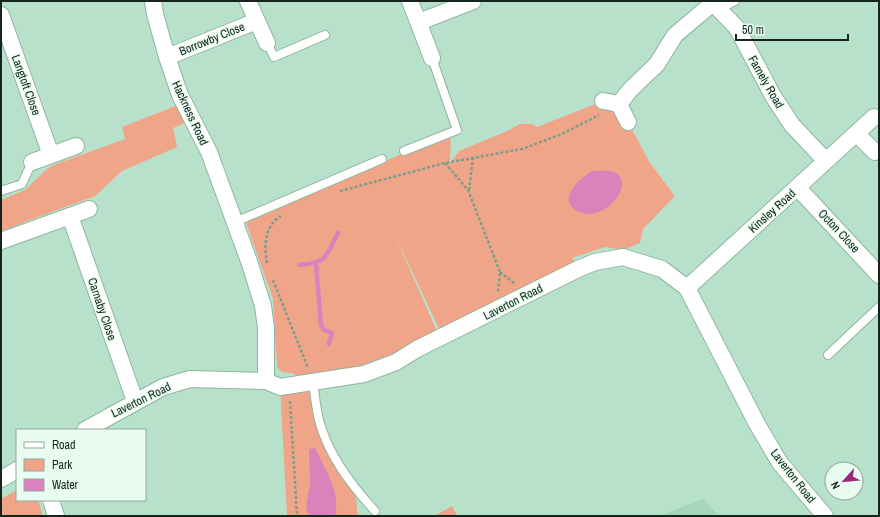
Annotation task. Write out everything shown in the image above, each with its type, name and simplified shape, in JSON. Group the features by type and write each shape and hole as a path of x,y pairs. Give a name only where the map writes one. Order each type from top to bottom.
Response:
{"street":[{"name":"Hackness Road","path":"153,1 155,14 167,57 180,95 209,152 250,264 263,306 266,328 266,382"},
{"name":"Borrowby Close","path":"248,1 267,43"},
{"path":"410,1 432,58"},
{"path":"419,22 473,1"},
{"path":"619,104 630,90 657,64 675,35 715,4"},
{"name":"Farnely Road","path":"715,4 737,28 772,96 792,125 826,160"},
{"name":"Langtoft Close","path":"1,15 51,155"},
{"name":"Borrowby Close","path":"167,57 257,21"},
{"path":"603,101 619,104"},
{"path":"619,104 628,122"},
{"name":"Kinsley Road","path":"687,288 874,117"},
{"path":"857,134 875,152"},
{"path":"32,162 76,146"},
{"name":"Octon Close","path":"798,188 879,275"},
{"path":"1,241 90,209"},
{"name":"Carnaby Close","path":"70,216 135,401"},
{"name":"Laverton Road","path":"88,429 163,386 190,379 266,382 280,388 364,374 396,362 417,349 578,269 595,262 622,257 662,269 687,288 756,424 780,463 825,516"},
{"path":"1,479 16,471"},
{"path":"51,501 56,516"}],"lane":[{"path":"715,4 735,1"},
{"path":"267,43 274,57 325,35"},
{"path":"404,151 457,130 432,58"},
{"path":"235,222 382,159"},
{"path":"1,191 22,184 32,162"},
{"path":"828,355 879,307"},
{"path":"314,383 319,421 329,444 344,473 375,511"}],"path":[{"path":"334,193 445,163 522,149 562,134 619,104"},
{"path":"468,190 473,158"},
{"path":"445,163 468,190 500,272 497,310"},
{"path":"268,265 264,247 268,232 277,218 283,214"},
{"path":"272,277 314,383"},
{"path":"288,386 297,516"}],"shaded area":[{"path":"703,499 719,516 659,516"}],"green space":[{"path":"603,101 628,122 650,163 675,196 643,229 640,243 623,250 605,247 572,258 578,269 443,337 392,229 440,338 417,349 314,382 291,373 282,372 277,367 273,299 246,223 451,132 450,163 459,151 520,124 532,124 537,127"},
{"path":"178,105 187,122 173,128 177,147 122,171 95,196 1,232 1,200 25,190 48,168 56,164 125,139 122,127"},
{"path":"315,383 319,424 355,491 358,516 287,516 280,387"},
{"path":"16,491 16,501 38,501 43,516 1,516 1,499"},
{"path":"452,506 457,516 434,516"}],"water":[{"path":"592,171 611,171 619,175 622,182 621,189 617,198 602,211 592,214 582,213 574,209 569,198 571,192 580,180"},
{"path":"315,448 334,489 336,498 335,516 309,516 306,508 310,483 309,449"}],"waterway":[{"path":"299,265 316,263 321,260 328,253 338,233"},
{"path":"316,264 321,325 324,330 332,333 329,344"}]}
